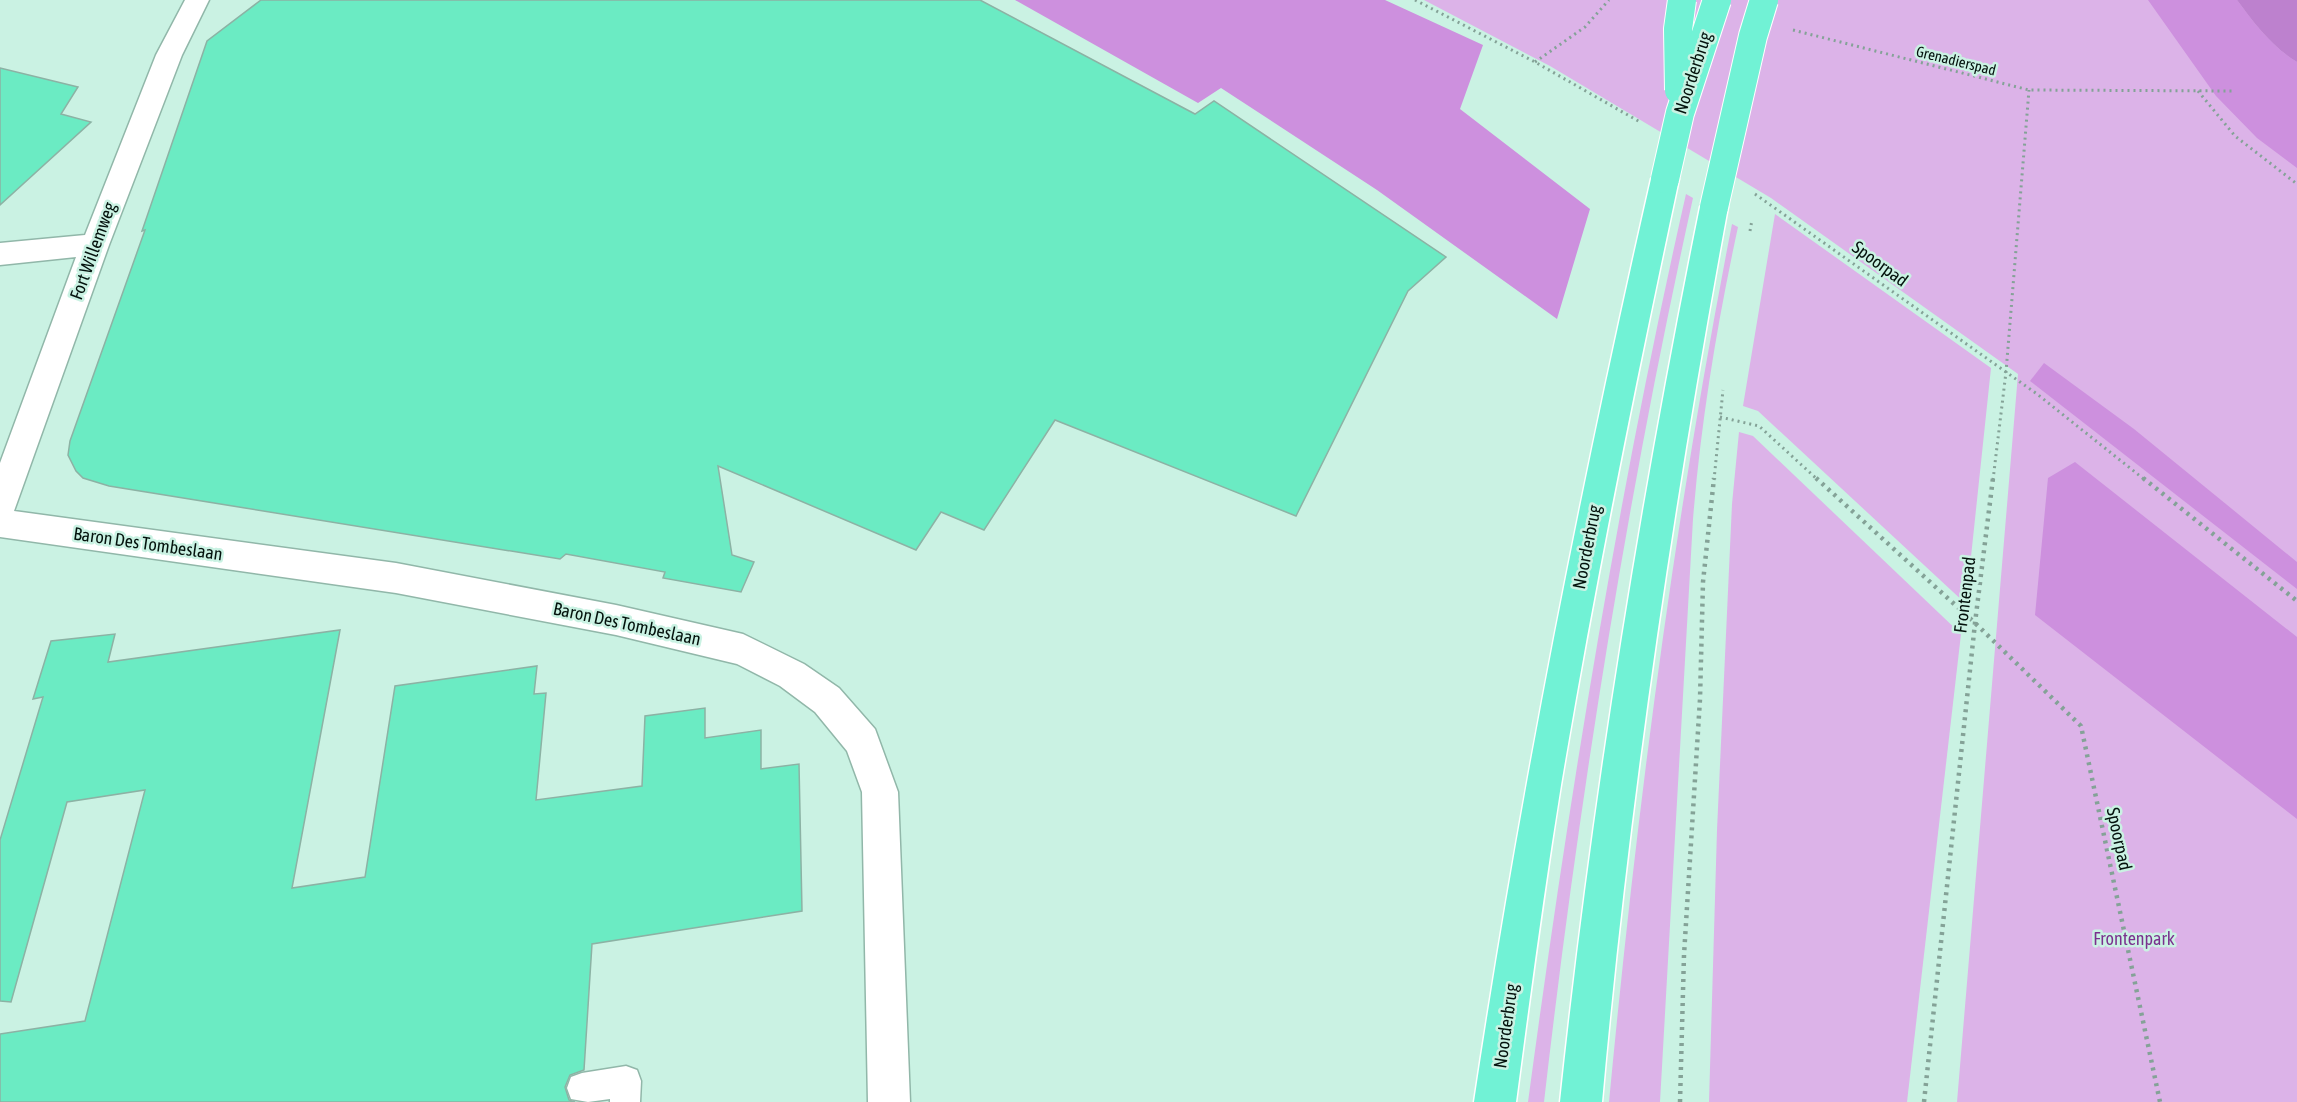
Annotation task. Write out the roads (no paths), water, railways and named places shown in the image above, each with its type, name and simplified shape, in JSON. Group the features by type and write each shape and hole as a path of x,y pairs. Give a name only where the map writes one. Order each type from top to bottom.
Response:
{"main road":[{"path":"1680,113 1677,62 1682,0"},
{"name":"Noorderbrug","path":"1495,1102 1543,786 1613,413 1680,113 1717,0"},
{"path":"1581,1102 1603,902 1644,586 1714,207 1753,36 1764,0"}],"street":[{"name":"Fort Willemweg","path":"0,507 95,245 169,55 197,0"},
{"path":"0,255 95,245"},
{"name":"Baron Des Tombeslaan","path":"0,523 396,578 604,617 743,650 792,675 827,700 862,741 880,792 889,1102"}],"lane":[{"path":"582,1088 626,1081 626,1102"}],"park label":[{"name":"Frontenpark","path":"2134,939"}]}
